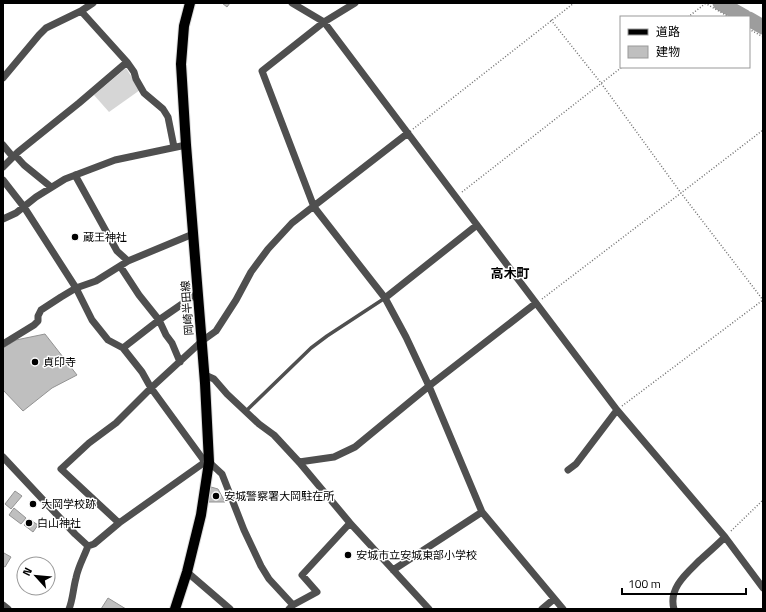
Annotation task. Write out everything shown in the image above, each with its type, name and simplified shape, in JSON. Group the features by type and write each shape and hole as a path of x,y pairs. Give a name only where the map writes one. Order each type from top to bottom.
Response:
{"main road":[{"name":"岡崎半田線","path":"175,609 187,572 201,515 207,462 205,375 181,64 184,26 190,3"}],"street":[{"path":"3,78 38,34 46,28 81,11 93,3"},
{"path":"292,3 324,22 617,410 725,537 763,588"},
{"path":"355,3 324,22 262,72 314,207 385,298 406,337 429,386 482,512 563,609"},
{"path":"81,11 127,62 144,92 163,109 168,116 174,147"},
{"path":"3,167 14,156 127,62"},
{"path":"119,523 61,470 89,443 116,423 202,341 216,331 236,300 251,272 268,249 292,223 408,133"},
{"path":"3,219 16,213 36,197 65,179 115,160 186,144"},
{"path":"3,145 24,165 51,187"},
{"path":"75,175 118,251 128,261"},
{"path":"3,180 24,207 76,288 92,320 108,340 123,348 207,462 222,474 244,530 261,566 269,579 291,607 317,592 302,575 350,523"},
{"path":"385,298 477,225"},
{"path":"3,344 34,326 38,321 38,316 41,310 76,288 96,280 128,261 194,234"},
{"path":"120,266 139,295 159,320 166,335 172,343 180,362"},
{"path":"123,348 159,320 198,293"},
{"path":"300,462 334,457 355,447 429,386 536,303"},
{"path":"205,375 214,380 259,424 274,435 300,462 350,523 429,609"},
{"path":"568,470 576,464 617,410"},
{"path":"3,457 88,546"},
{"path":"68,609 72,602 75,579 88,546 94,544 119,523 207,462"},
{"path":"393,570 482,512"},
{"path":"674,609 673,593 678,584 684,576 725,537"},
{"path":"187,572 230,609"},
{"path":"542,609 554,598"},
{"path":"3,605 8,609"}],"lane":[{"path":"246,411 311,348 385,298"}],"path":[{"path":"408,133 574,3"},
{"path":"689,16 705,3 727,16"},
{"path":"551,20 601,83 763,300 617,410"},
{"path":"750,30 763,37"},
{"path":"456,197 621,68"},
{"path":"536,303 763,130"},
{"path":"725,537 763,500"}],"shaded area":[{"path":"126,68 140,90 109,112 94,95"}],"building":[{"path":"222,3 230,3 227,7"},
{"name":"貞印寺","path":"45,334 77,375 52,388 23,411 3,390 3,348 16,340"},
{"path":"211,487 218,489 225,502 208,502"},
{"path":"15,491 22,496 11,509 5,504"},
{"path":"14,508 26,518 21,524 9,515"},
{"path":"29,519 38,525 33,532 24,525"},
{"path":"4,553 11,557 5,567 3,566"},
{"path":"108,598 126,609 101,609"}],"waterway":[{"path":"720,3 743,16"},
{"path":"750,20 763,27"}],"place":[{"name":"蔵王神社","path":"75,237"},
{"name":"貞印寺","path":"35,362"},
{"name":"安城警察署大岡駐在所","path":"216,496"},
{"name":"大岡学校跡","path":"33,504"},
{"name":"白山神社","path":"29,523"},
{"name":"安城市立安城東部小学校","path":"348,555"}],"district":[{"name":"高木町","path":"510,273"}]}
